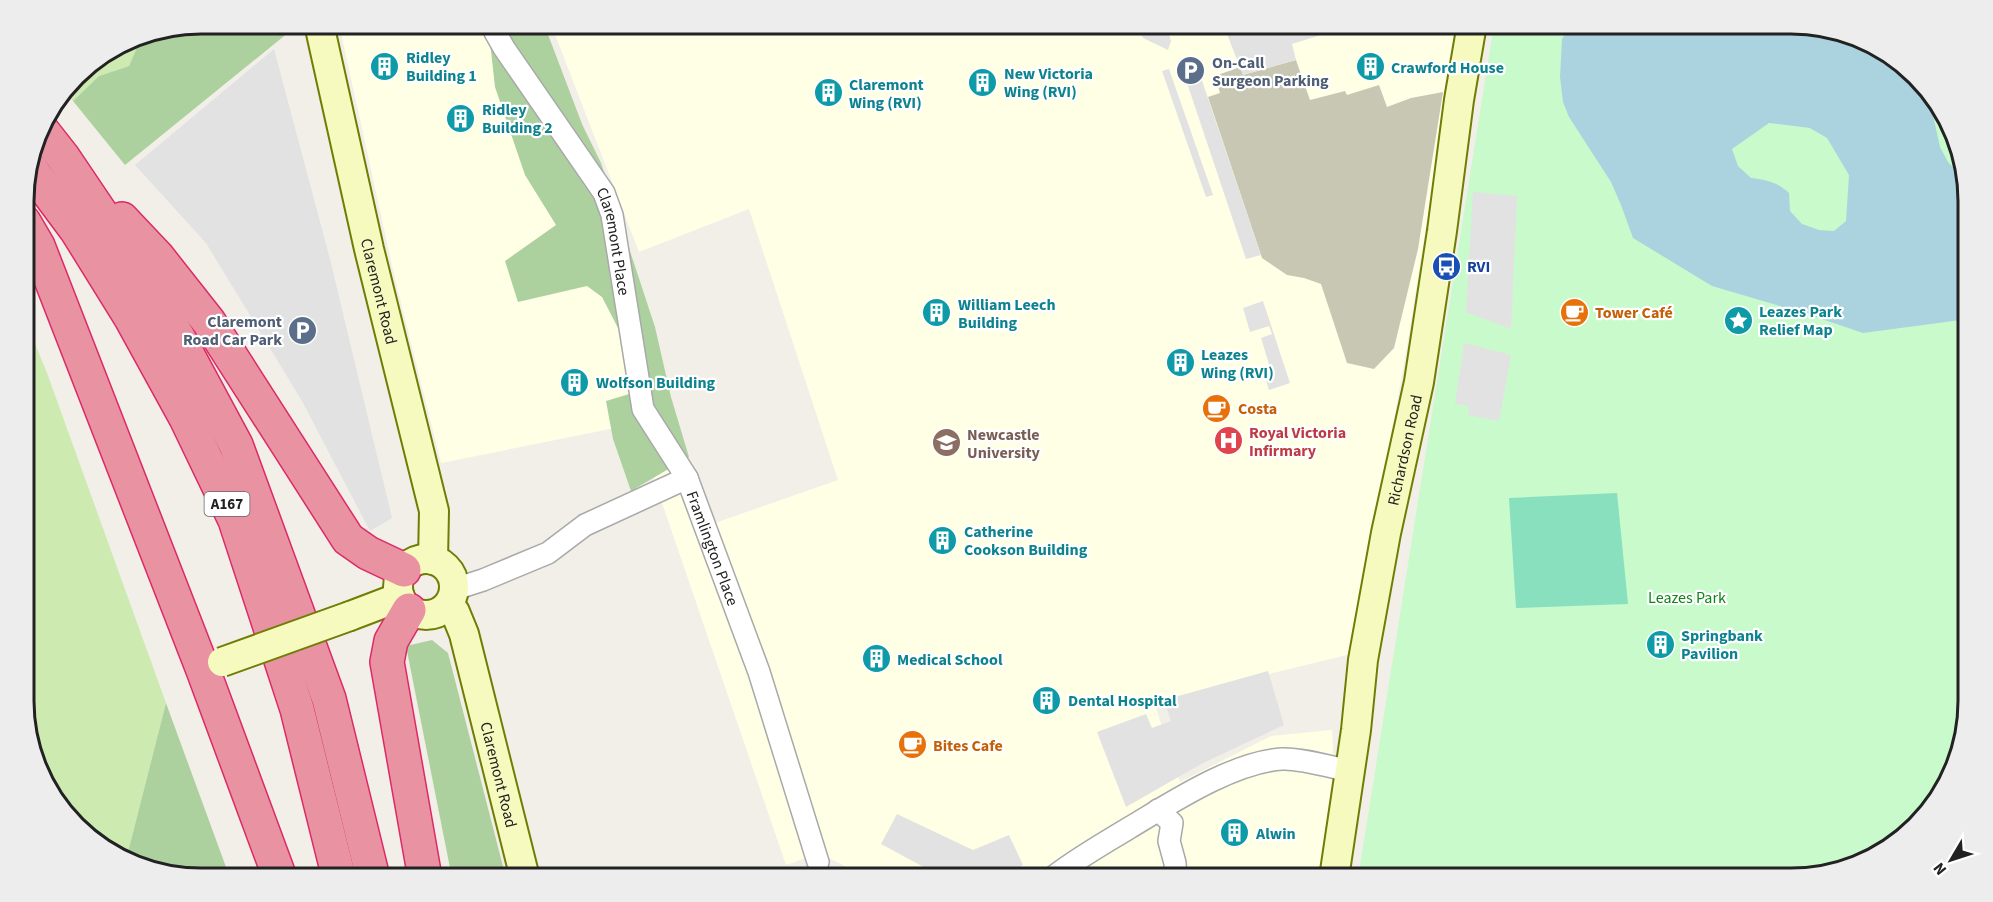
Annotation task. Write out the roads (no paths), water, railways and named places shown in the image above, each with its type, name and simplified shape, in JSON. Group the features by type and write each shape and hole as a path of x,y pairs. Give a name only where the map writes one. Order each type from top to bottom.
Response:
{"highway":[{"name":"A167","path":"47,137 123,246 178,337 236,445 329,699 371,868"},
{"path":"63,157 158,256 209,322 348,539 411,584 391,641 387,662 424,868"},
{"name":"A167","path":"37,177 76,231 131,318 186,418 235,520 297,709 336,868"},
{"path":"35,241 212,666 277,868"}],"street":[{"name":"Richardson Road","path":"1336,867 1356,730 1363,660 1386,533 1419,382 1470,34"},
{"name":"Claremont Road","path":"321,35 369,249 434,511 411,584"},
{"name":"Claremont Place","path":"497,35 604,193 612,215 644,409 687,478"},
{"name":"Framlington Place","path":"452,597 483,580 548,553 585,525 687,478 759,672 818,862"},
{"path":"212,666 350,616 411,584 442,564 454,579 452,597 434,615 416,614 411,584"},
{"name":"Claremont Road","path":"452,597 454,612 464,634 522,868"},
{"path":"1065,867 1158,810 1224,775 1257,762 1285,759 1350,771"},
{"path":"1158,810 1172,823 1169,841 1175,867"}],"water":[{"path":"1565,34 1792,34 1845,43 1875,57 1910,83 1924,100 1932,112 1940,147 1948,162 1955,169 1958,201 1958,320 1863,333 1712,286 1633,238 1611,182 1569,117 1563,102 1560,77 1562,39","holes":["1769,123 1810,128 1827,138 1849,175 1846,221 1834,231 1819,230 1802,224 1790,211 1789,193 1772,182 1751,178 1738,166 1732,149"]}],"place":[{"name":"Ridley Building 1","path":"385,66"},
{"name":"Crawford House","path":"1370,67"},
{"name":"On-Call Surgeon Parking","path":"1191,71"},
{"name":"New Victoria Wing (RVI)","path":"983,82"},
{"name":"Claremont Wing (RVI)","path":"828,93"},
{"name":"Ridley Building 2","path":"461,118"},
{"name":"RVI","path":"1446,266"},
{"name":"Tower Café","path":"1574,312"},
{"name":"William Leech Building","path":"937,313"},
{"name":"Leazes Park Relief Map","path":"1738,320"},
{"name":"Claremont Road Car Park","path":"303,330"},
{"name":"Leazes Wing (RVI)","path":"1180,363"},
{"name":"Wolfson Building","path":"575,382"},
{"name":"Costa","path":"1217,408"},
{"name":"Royal Victoria Infirmary","path":"1228,441"},
{"name":"Newcastle University","path":"946,443"},
{"name":"Catherine Cookson Building","path":"943,540"},
{"name":"Springbank Pavilion","path":"1660,644"},
{"name":"Medical School","path":"876,659"},
{"name":"Dental Hospital","path":"1047,700"},
{"name":"Bites Cafe","path":"912,745"},
{"name":"Alwin","path":"1235,833"}],"park label":[{"name":"Leazes Park","path":"1687,597"}]}
